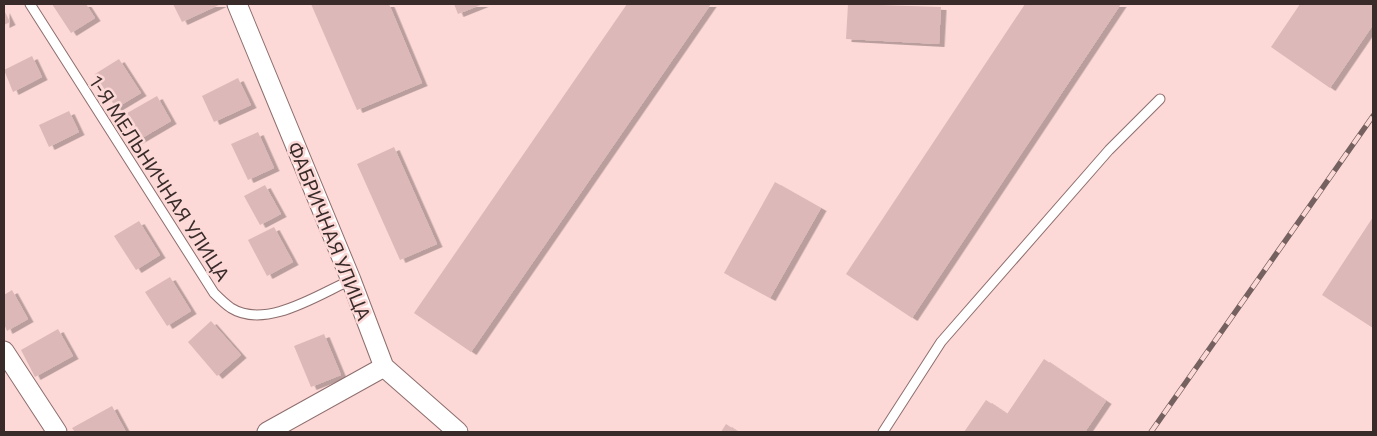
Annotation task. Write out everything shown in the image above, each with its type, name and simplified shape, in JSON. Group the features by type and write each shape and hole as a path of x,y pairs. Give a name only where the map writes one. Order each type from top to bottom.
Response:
{"street":[{"name":"ФАБРИЧНАЯ УЛИЦА","path":"237,4 351,280 384,367 458,432"},
{"path":"4,350 56,432"},
{"path":"267,432 384,367"}],"lane":[{"name":"1-Я МЕЛЬНИЧНАЯ УЛИЦА","path":"30,4 214,293 232,309 253,316 272,315 351,280"},
{"path":"883,432 941,342 1109,150 1160,99"}],"building":[{"path":"52,4 86,4 95,18 71,33"},
{"path":"173,4 221,4 182,22"},
{"path":"311,4 389,4 422,83 357,110"},
{"path":"454,4 483,4 458,14"},
{"path":"627,4 711,4 471,352 414,313"},
{"path":"848,4 941,7 939,44 846,39"},
{"path":"1025,4 1121,4 912,318 846,274"},
{"path":"1300,4 1373,4 1373,25 1330,88 1271,47"},
{"path":"4,10 10,22 4,25"},
{"path":"32,56 42,77 13,92 4,70"},
{"path":"119,59 141,93 116,108 95,74"},
{"path":"238,78 251,105 214,122 202,96"},
{"path":"157,96 171,121 137,141 122,116"},
{"path":"69,111 79,132 49,147 39,125"},
{"path":"258,132 274,168 248,180 231,144"},
{"path":"394,147 437,244 400,260 357,164"},
{"path":"775,182 821,208 770,298 724,273"},
{"path":"265,185 281,214 260,225 244,196"},
{"path":"1373,217 1373,328 1322,295"},
{"path":"139,221 160,255 136,270 114,236"},
{"path":"274,227 293,262 267,276 248,240"},
{"path":"170,277 191,311 167,326 145,292"},
{"path":"12,290 28,319 7,331 4,324 4,295"},
{"path":"211,321 241,355 217,376 188,342"},
{"path":"58,329 73,356 35,377 21,350"},
{"path":"324,334 341,375 311,387 294,346"},
{"path":"1044,359 1106,401 1085,432 964,432 986,400 1007,414"},
{"path":"112,406 126,432 75,432 72,428"},
{"path":"726,424 738,432 721,432"}],"railway":[{"path":"1151,432 1373,116"}]}
